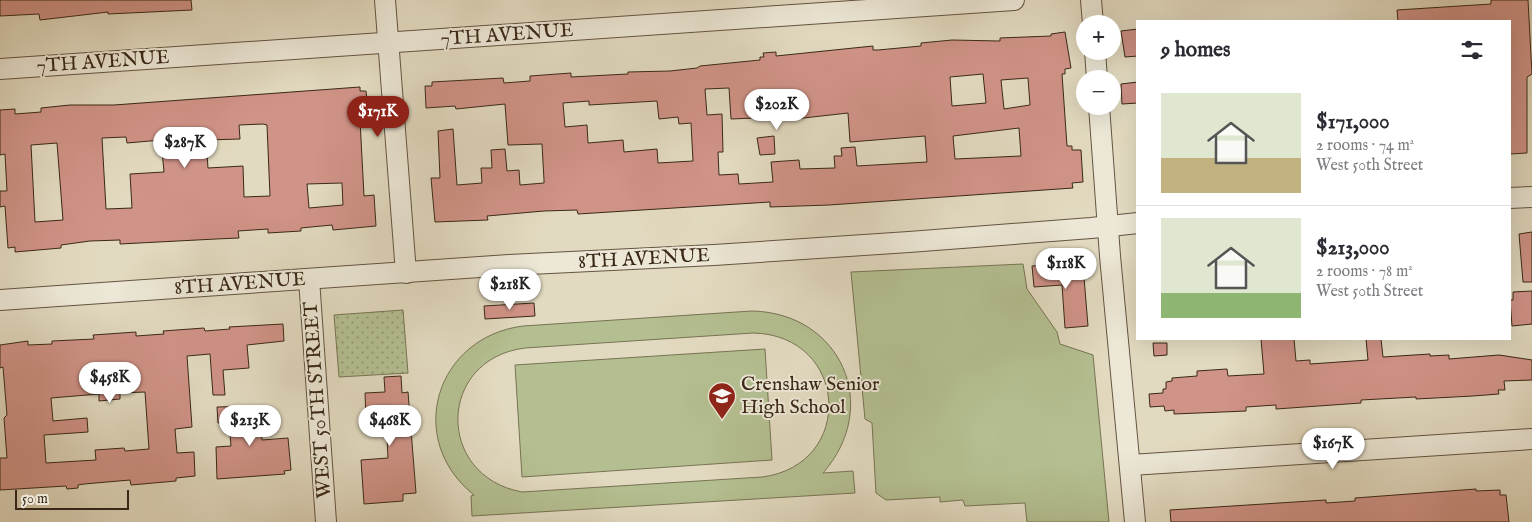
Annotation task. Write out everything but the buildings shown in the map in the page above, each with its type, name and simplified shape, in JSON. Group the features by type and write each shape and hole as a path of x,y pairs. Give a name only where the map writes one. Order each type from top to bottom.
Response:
{"street":[{"path":"385,0 406,272"},
{"name":"7TH AVENUE","path":"0,69 1014,0"},
{"path":"1091,0 1092,15"},
{"path":"1100,115 1135,522"},
{"path":"1511,198 1532,197"},
{"name":"8TH AVENUE","path":"0,300 406,272 724,255 1136,223"},
{"name":"WEST 50TH STREET","path":"309,279 326,522"},
{"path":"1131,465 1532,439"}],"green space":[{"path":"1023,264 1027,289 1057,332 1060,344 1093,355 1109,522 1027,522 1025,503 965,506 963,500 940,502 940,497 886,500 876,493 872,423 865,419 851,272"},
{"path":"403,310 408,373 339,377 334,315"},
{"path":"752,311 783,316 809,328 829,345 843,368 850,393 849,420 841,447 823,473 853,471 855,493 472,516 471,496 474,495 452,472 440,447 436,420 440,394 451,370 469,349 493,334 523,326","holes":["753,333 785,339 808,355 823,376 829,401 826,427 814,450 793,467 762,477 522,492 494,482 473,464 462,442 458,418 462,394 475,373 496,357 525,348"]},
{"path":"765,349 772,460 522,477 515,365"}],"place":[{"name":"Crenshaw Senior High School","path":"722,420"}]}
